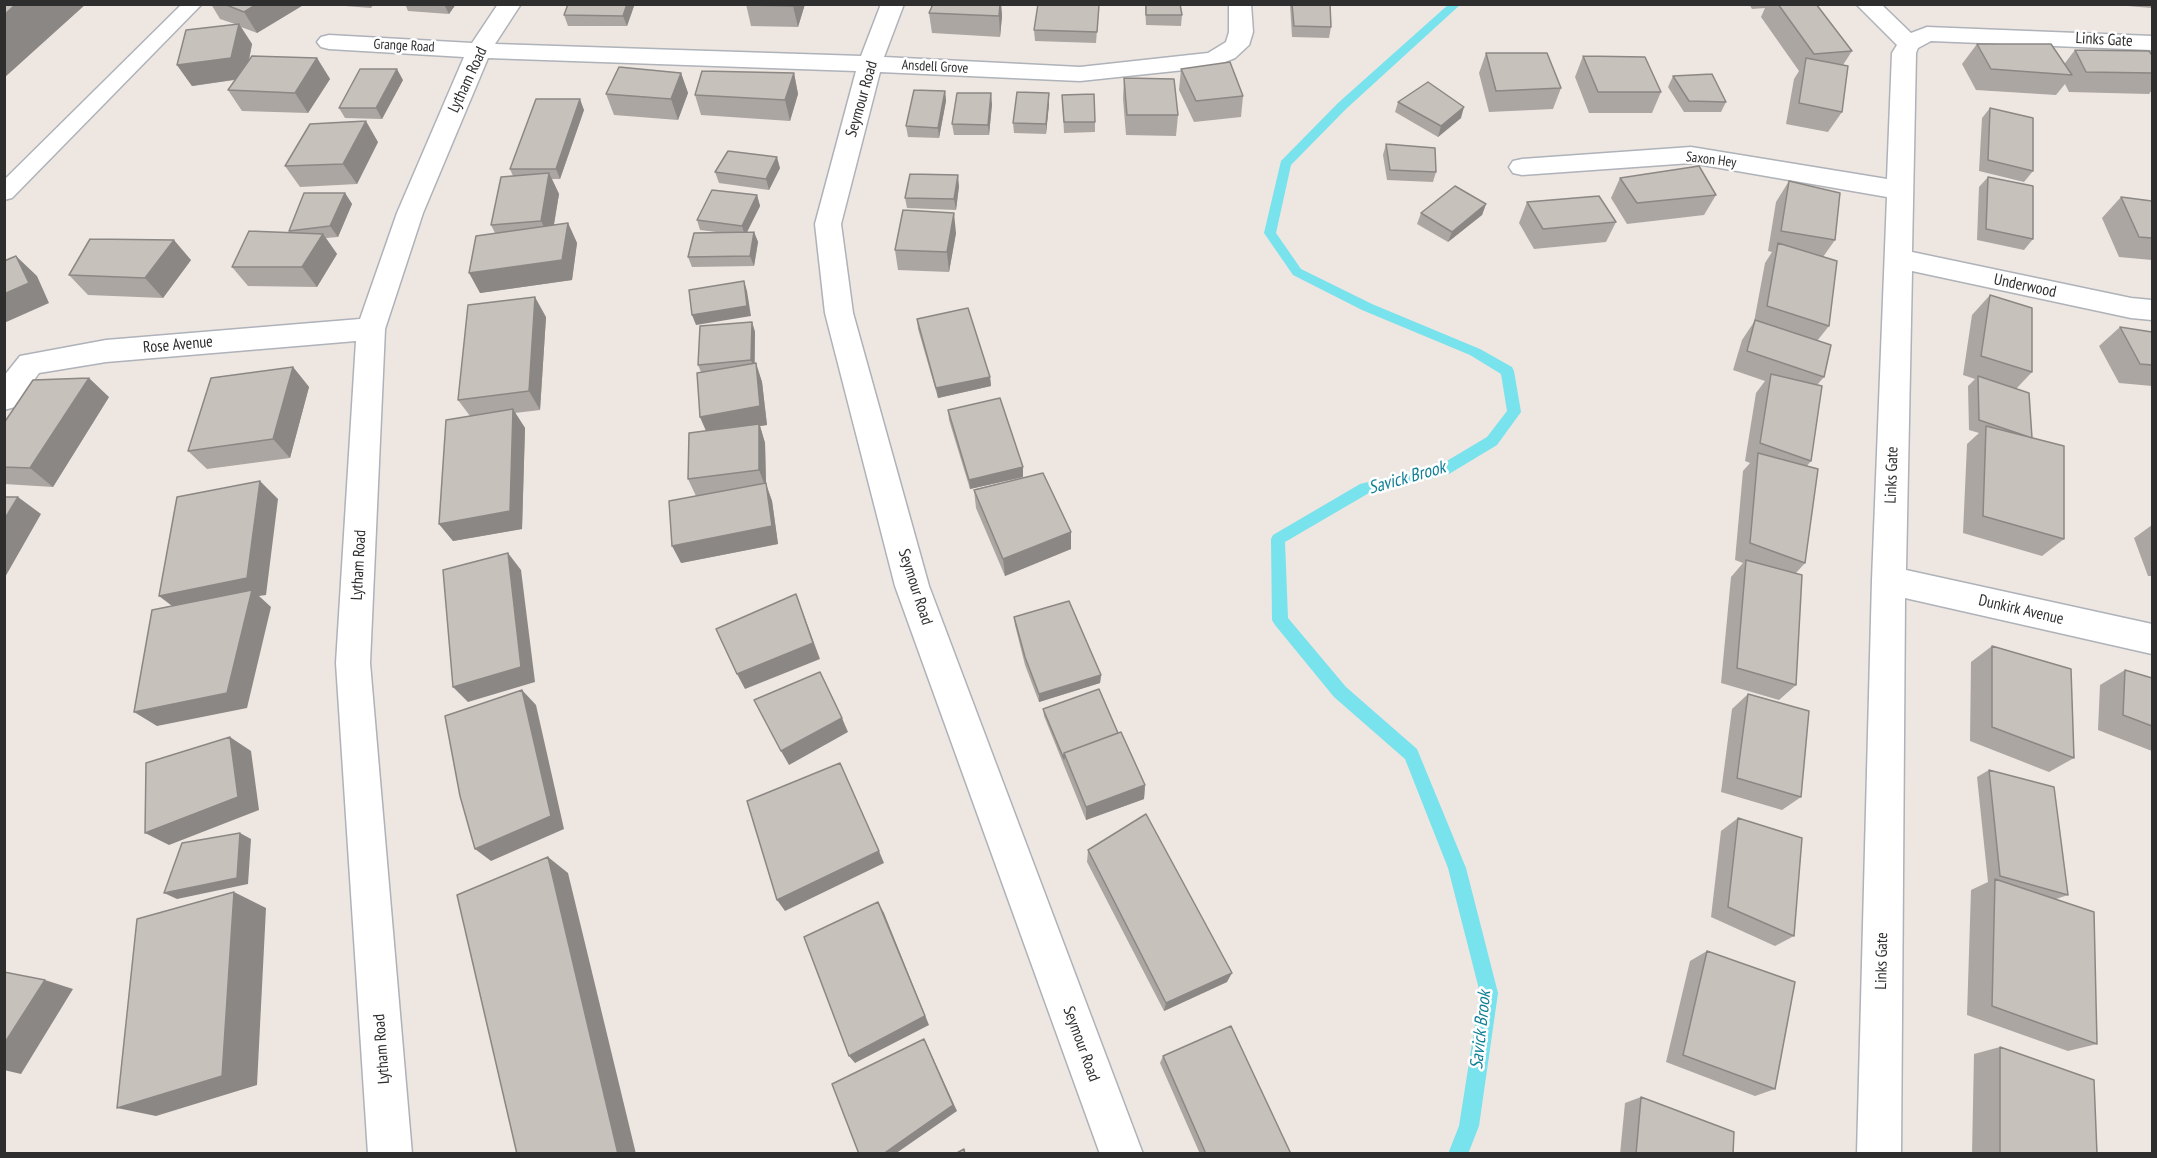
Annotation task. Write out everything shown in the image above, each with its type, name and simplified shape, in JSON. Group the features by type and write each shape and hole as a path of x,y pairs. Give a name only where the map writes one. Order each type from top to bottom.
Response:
{"street":[{"name":"Lytham Road","path":"390,1154 353,663 371,329 410,213 479,51 510,4"},
{"name":"Seymour Road","path":"892,4 870,64 828,224 839,313 912,586 1122,1154"},
{"name":"Ansdell Grove","path":"479,51 870,64 1080,74 1213,60 1237,45 1241,32 1240,4"},
{"path":"1867,4 1910,44"},
{"name":"Links Gate","path":"1879,1154 1889,580 1904,53 1910,44 1927,34 1960,33 2152,42"},
{"name":"Grange Road","path":"329,42 479,51"},
{"name":"Saxon Hey","path":"1532,192 1518,157 1691,155 1899,189"},
{"name":"Underwood","path":"1899,259 2131,308 2152,310"},
{"name":"Rose Avenue","path":"4,399 30,364 106,351 371,329"},
{"name":"Dunkirk Avenue","path":"1889,580 2152,639"}],"lane":[{"path":"4,193 193,4"}],"building":[{"path":"4,4 16,4 4,15"},
{"path":"224,4 257,4 244,12"},
{"path":"568,4 627,4 623,16 564,15"},
{"path":"793,4 793,6 745,5"},
{"path":"933,4 1000,4 999,16 929,13"},
{"path":"1038,4 1099,5 1097,32 1034,30"},
{"path":"1146,4 1180,4 1182,15 1146,15"},
{"path":"1292,4 1330,4 1331,27 1294,26"},
{"path":"1778,4 1816,4 1852,51 1814,54"},
{"path":"239,24 231,58 177,65 186,30"},
{"path":"1977,44 2051,44 2072,75 1991,69"},
{"path":"2075,50 2149,51 2152,55 2152,73 2086,72"},
{"path":"1486,53 1547,53 1561,88 1496,91"},
{"path":"252,56 317,58 295,93 228,90"},
{"path":"1583,56 1645,57 1661,92 1598,92"},
{"path":"1806,58 1848,66 1842,112 1799,103"},
{"path":"1230,62 1243,96 1196,101 1181,69"},
{"path":"619,67 681,73 671,99 606,94"},
{"path":"360,69 397,69 376,108 339,108"},
{"path":"702,71 794,73 785,100 695,95"},
{"path":"1712,74 1726,102 1689,101 1673,76"},
{"path":"1124,78 1174,79 1178,115 1127,115"},
{"path":"1428,82 1464,107 1441,126 1398,102"},
{"path":"914,90 945,91 938,128 906,126"},
{"path":"1017,92 1049,93 1046,124 1013,123"},
{"path":"957,93 991,93 988,125 952,124"},
{"path":"1094,94 1095,122 1064,122 1062,95"},
{"path":"536,99 580,99 556,169 510,169"},
{"path":"1990,108 2033,118 2033,171 1988,160"},
{"path":"366,121 343,164 285,166 310,124"},
{"path":"1386,144 1435,148 1436,172 1390,170"},
{"path":"728,151 777,157 766,179 715,172"},
{"path":"1699,166 1716,195 1637,203 1620,178"},
{"path":"549,173 541,221 491,225 501,177"},
{"path":"910,174 958,175 954,199 905,198"},
{"path":"1988,177 2033,186 2033,239 1986,229"},
{"path":"1789,181 1840,193 1835,240 1781,231"},
{"path":"1455,186 1486,204 1452,232 1421,213"},
{"path":"712,190 757,195 742,226 697,220"},
{"path":"304,193 345,193 330,226 289,231"},
{"path":"1599,196 1616,222 1543,229 1527,202"},
{"path":"2121,197 2152,201 2152,238 2139,237"},
{"path":"903,210 954,213 947,252 895,250"},
{"path":"568,223 562,260 469,273 476,236"},
{"path":"249,231 323,234 302,267 232,267"},
{"path":"754,232 750,256 688,257 694,233"},
{"path":"90,239 174,240 145,278 69,275"},
{"path":"1778,243 1837,261 1829,326 1767,306"},
{"path":"16,256 29,283 4,294 4,261"},
{"path":"744,281 747,306 692,315 689,290"},
{"path":"1990,295 2032,308 2032,372 1981,356"},
{"path":"535,297 529,391 458,400 468,305"},
{"path":"968,308 990,377 936,388 917,319"},
{"path":"1755,320 1831,345 1824,377 1747,351"},
{"path":"752,322 751,360 698,365 700,326"},
{"path":"2120,327 2152,332 2152,365 2140,364"},
{"path":"756,363 760,406 700,417 697,373"},
{"path":"293,367 273,439 188,451 211,378"},
{"path":"1771,374 1822,386 1811,461 1760,443"},
{"path":"1978,376 2029,393 2032,438 1979,420"},
{"path":"89,378 30,468 4,467 4,423 33,380"},
{"path":"1000,398 1023,467 969,480 948,410"},
{"path":"513,409 510,511 439,524 446,420"},
{"path":"759,424 759,470 688,479 689,433"},
{"path":"1986,426 2064,446 2064,539 1983,516"},
{"path":"1758,453 1818,469 1805,563 1750,543"},
{"path":"1043,473 1071,532 1003,559 974,490"},
{"path":"260,481 247,578 159,596 177,497"},
{"path":"766,483 772,526 672,546 669,501"},
{"path":"4,497 18,497 4,520"},
{"path":"508,553 521,667 453,687 443,570"},
{"path":"1746,560 1802,575 1796,685 1737,668"},
{"path":"252,590 227,693 134,712 152,610"},
{"path":"796,594 813,643 737,674 716,629"},
{"path":"1069,601 1101,675 1039,694 1025,657 1014,617"},
{"path":"1992,646 2071,669 2074,758 1992,727"},
{"path":"2125,670 2152,678 2152,726 2123,715"},
{"path":"820,672 842,718 781,751 754,700"},
{"path":"1099,689 1118,733 1064,753 1064,759 1043,709"},
{"path":"522,690 551,816 475,849 460,796 445,716"},
{"path":"1748,694 1809,711 1801,797 1737,778"},
{"path":"1121,732 1145,785 1086,807 1064,753"},
{"path":"230,737 238,797 145,833 146,763"},
{"path":"840,763 879,851 777,900 747,801"},
{"path":"1989,770 2054,787 2068,895 2000,876"},
{"path":"1146,814 1232,973 1166,1003 1088,850"},
{"path":"1738,818 1802,838 1794,936 1728,907"},
{"path":"240,833 237,878 164,893 182,843"},
{"path":"548,857 618,1154 517,1154 457,895"},
{"path":"1995,879 2094,912 2097,1044 1992,1006"},
{"path":"234,892 222,1076 117,1108 137,919"},
{"path":"878,902 925,1016 849,1056 804,937"},
{"path":"1707,951 1795,982 1775,1089 1683,1055"},
{"path":"4,972 45,980 4,1044"},
{"path":"1231,1026 1291,1154 1206,1154 1163,1056"},
{"path":"924,1039 953,1105 883,1154 859,1154 832,1084"},
{"path":"2000,1047 2094,1080 2097,1154 2000,1154"},
{"path":"1641,1097 1734,1132 1733,1154 1636,1154"},
{"path":"964,1149 965,1154 955,1154"}],"waterway":[{"name":"Savick Brook","path":"1456,4 1342,106 1285,164 1270,233 1297,272 1367,307 1475,352 1507,371 1514,412 1492,441 1444,470 1365,488 1278,539 1280,620 1340,692 1411,754 1457,868 1489,993 1469,1126 1458,1154"}]}
